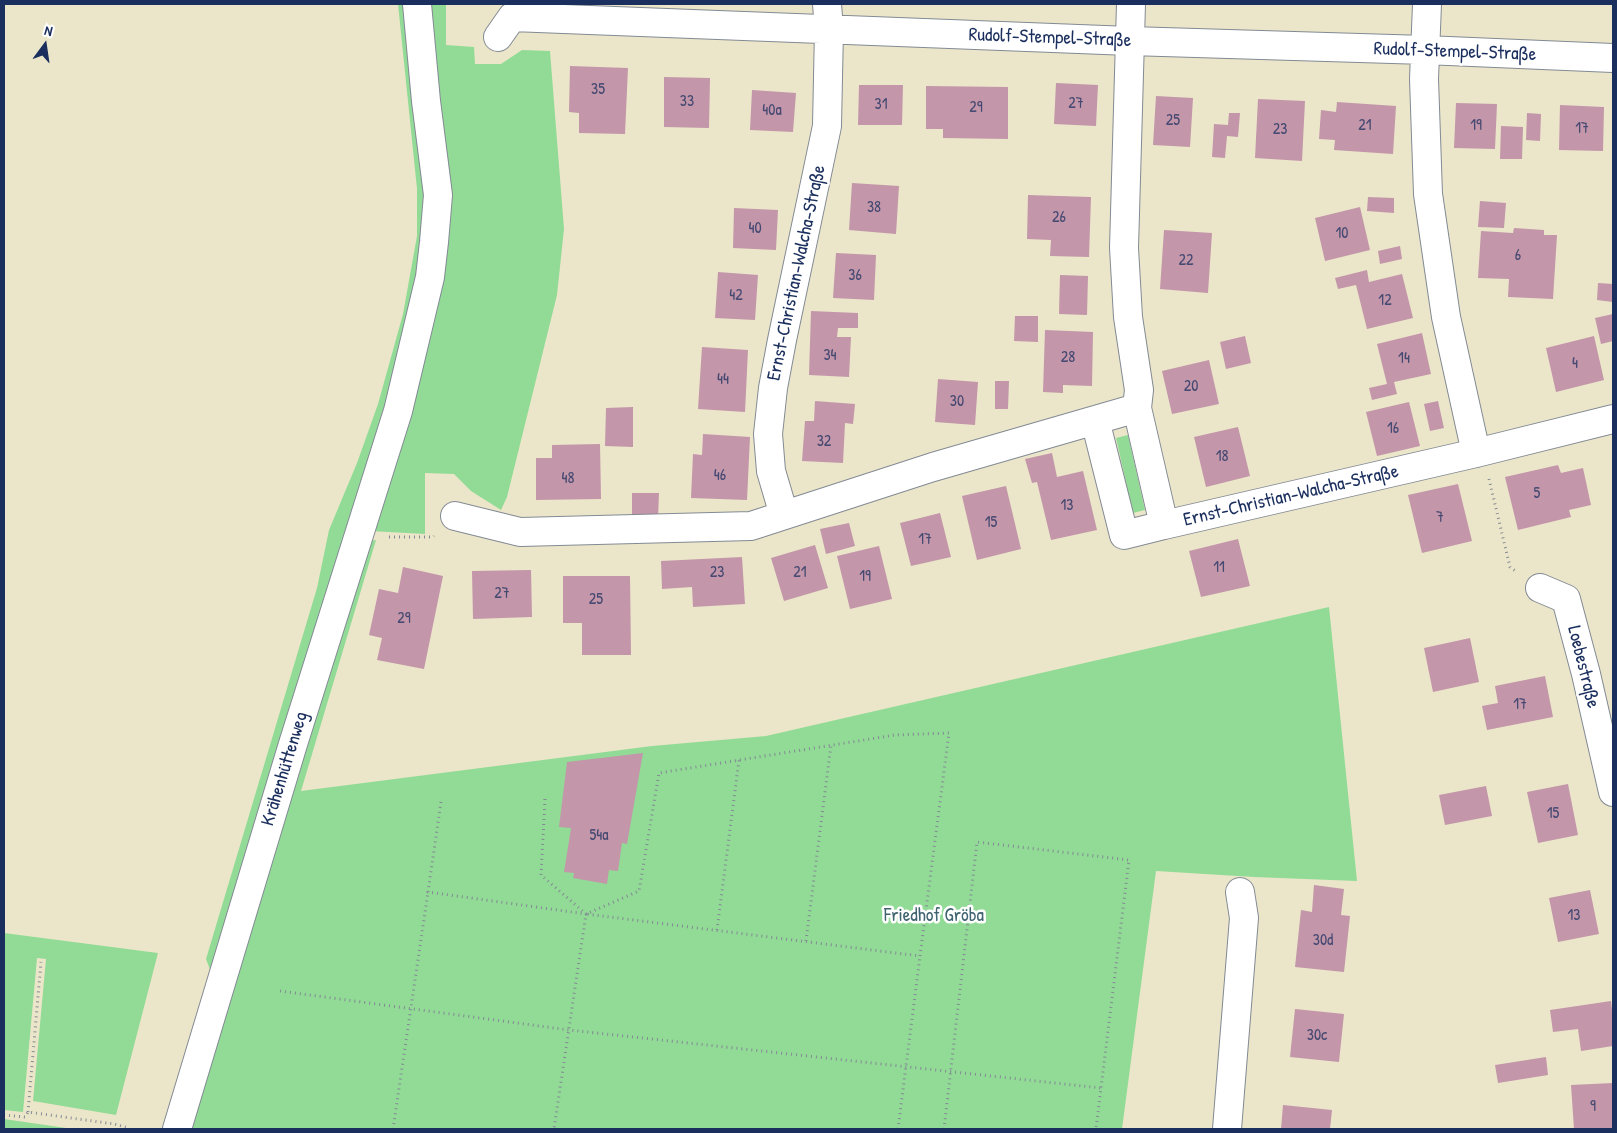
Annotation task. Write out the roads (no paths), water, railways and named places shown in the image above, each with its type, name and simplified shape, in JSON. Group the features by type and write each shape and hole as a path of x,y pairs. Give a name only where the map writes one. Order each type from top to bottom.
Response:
{"street":[{"name":"Krähenhüttenweg","path":"177,1129 358,533 398,411 430,277 438,195 426,101 417,4"},
{"name":"Ernst-Christian-Walcha-Straße","path":"1131,4 1124,248 1128,317 1139,390 1136,408 1164,525 1613,419"},
{"path":"1427,4 1424,80 1428,194 1446,317 1479,452"},
{"name":"Rudolf-Stempel-Straße","path":"498,37 512,17 828,17 1130,41 1613,58"},
{"name":"Ernst-Christian-Walcha-Straße","path":"784,515 771,471 768,434 773,388 782,340 827,126 828,17"},
{"path":"455,516 520,532 751,526 933,468 1136,408"},
{"path":"1095,420 1124,535 1164,525"},
{"name":"Loebestraße","path":"1540,588 1566,599 1586,674 1613,792"},
{"path":"1227,1129 1244,918 1240,892"}],"park label":[{"name":"Friedhof Gröba","path":"934,916"}]}
